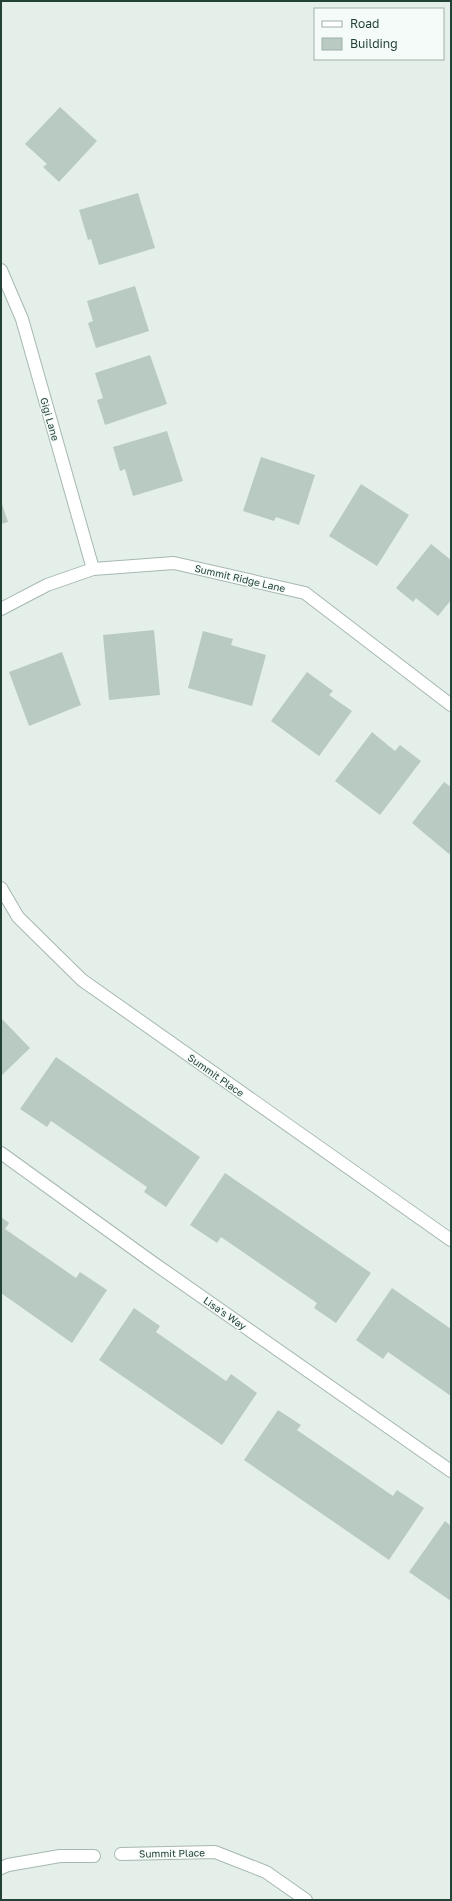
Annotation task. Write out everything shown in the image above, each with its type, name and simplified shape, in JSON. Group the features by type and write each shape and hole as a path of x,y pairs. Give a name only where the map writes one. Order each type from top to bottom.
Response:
{"street":[{"name":"Gigi Lane","path":"1,270 22,320 93,569"},
{"name":"Summit Ridge Lane","path":"1,609 47,585 93,569 174,563 305,594 451,705"},
{"name":"Summit Place","path":"1,888 18,917 82,980 451,1240"},
{"name":"Lisa's Way","path":"1,1153 159,1267 451,1472"},
{"name":"Summit Place","path":"121,1854 215,1852 266,1872 306,1900"},
{"path":"1,1868 8,1865 60,1856 94,1856"}],"building":[{"path":"60,107 97,141 59,182 43,167 47,164 25,144"},
{"path":"138,193 155,248 99,265 91,239 88,240 79,210"},
{"path":"135,286 149,331 96,348 88,323 93,321 87,301"},
{"path":"150,355 167,404 105,425 97,400 103,398 95,373"},
{"path":"167,431 183,481 133,496 125,469 120,471 113,447"},
{"path":"261,457 315,475 299,525 276,517 274,521 243,511"},
{"path":"361,484 409,515 377,566 329,536"},
{"path":"1,501 8,522 1,524"},
{"path":"431,544 451,560 451,600 438,616 416,598 413,602 396,588"},
{"path":"154,630 160,695 109,700 103,635"},
{"path":"203,631 233,639 231,645 266,655 252,706 188,688"},
{"path":"62,652 81,705 29,726 9,672"},
{"path":"307,672 333,691 329,695 352,711 319,756 271,721"},
{"path":"372,732 395,751 400,745 421,761 380,815 335,781"},
{"path":"444,782 451,787 451,852 449,854 412,823"},
{"path":"1,1018 30,1048 1,1076"},
{"path":"56,1057 200,1157 166,1207 144,1192 147,1187 51,1121 47,1127 20,1109"},
{"path":"225,1173 371,1273 336,1323 314,1308 317,1303 221,1237 217,1243 190,1225"},
{"path":"1,1217 9,1223 5,1229 76,1278 80,1272 107,1290 72,1343 1,1293"},
{"path":"392,1288 451,1329 451,1396 388,1352 383,1359 356,1340"},
{"path":"134,1308 160,1326 156,1332 226,1381 231,1374 257,1393 222,1445 99,1360"},
{"path":"278,1410 301,1425 297,1430 393,1496 397,1490 424,1508 389,1560 244,1460"},
{"path":"445,1521 451,1526 451,1601 409,1572"}]}
